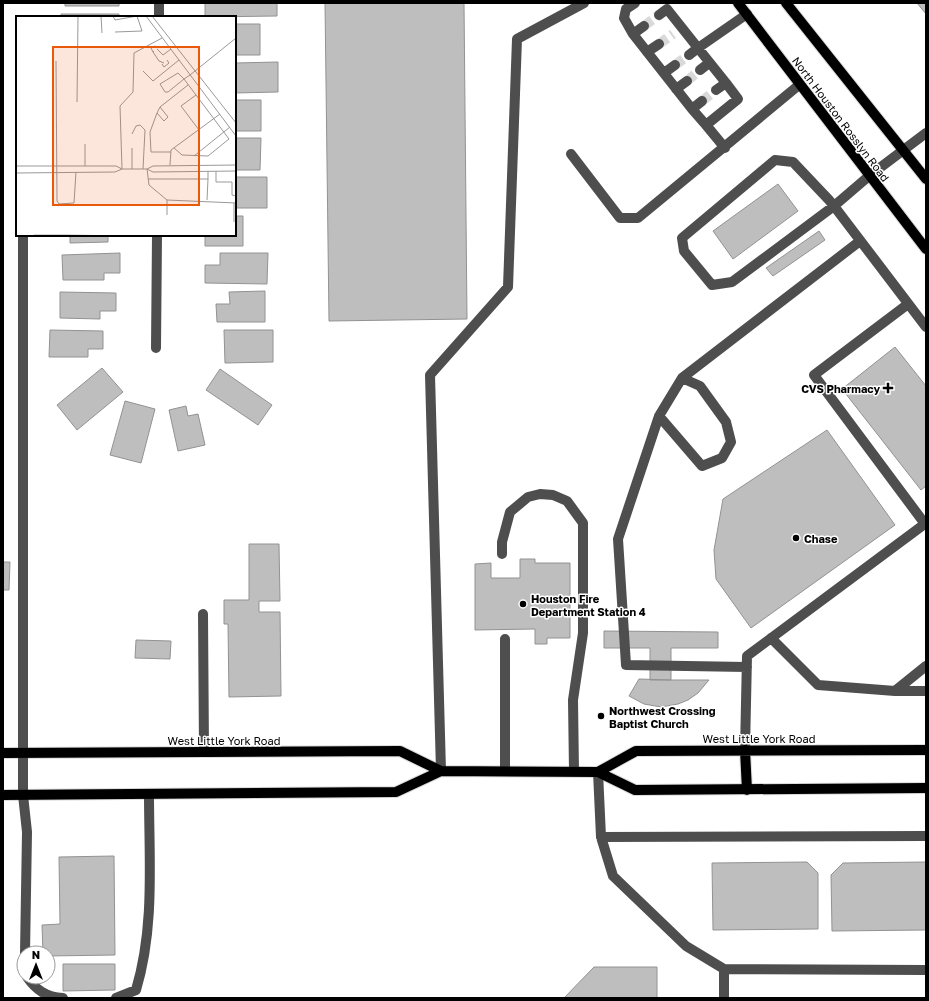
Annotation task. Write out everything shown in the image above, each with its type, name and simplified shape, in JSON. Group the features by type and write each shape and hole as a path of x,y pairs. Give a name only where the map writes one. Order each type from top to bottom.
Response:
{"main road":[{"name":"North Houston Rosslyn Road","path":"738,3 799,85 926,249"},
{"path":"786,3 926,179"},
{"path":"745,750 747,790"},
{"name":"West Little York Road","path":"598,772 636,751 926,750"},
{"name":"West Little York Road","path":"3,753 400,751 442,771"},
{"name":"West Little York Road","path":"3,795 396,792 442,771 598,772 635,790 926,788"}],"street":[{"path":"159,3 159,16"},
{"path":"442,771 430,375 508,287 517,39 584,3"},
{"path":"635,3 626,9 624,18 664,74 725,148"},
{"path":"663,9 678,30 698,48 738,99 706,125"},
{"path":"690,55 747,14"},
{"path":"634,34 644,26"},
{"path":"648,52 659,44"},
{"path":"700,70 709,63"},
{"path":"664,74 676,65"},
{"path":"676,89 686,81"},
{"path":"716,90 726,83"},
{"path":"571,154 620,218 638,218 725,148 799,85"},
{"path":"692,109 702,101"},
{"path":"926,133 869,176 834,206 732,282 712,285 684,251 682,238 775,160 793,162 834,206 926,327"},
{"path":"23,236 23,795 27,832 25,945"},
{"path":"156,348 157,236"},
{"path":"747,667 626,665 618,539 659,416 682,378 860,241"},
{"path":"745,750 747,656 926,523 814,375 908,304"},
{"path":"659,416 702,466 722,458 732,442 726,422 700,386 682,378"},
{"path":"502,554 502,542 510,512 528,497 540,494 553,495 567,501 583,523 583,633 573,700 574,771"},
{"path":"203,614 204,752"},
{"path":"505,638 505,771"},
{"path":"771,638 818,686 895,691 926,690"},
{"path":"895,691 926,666"},
{"path":"598,772 601,837 613,876 686,946 724,969 926,970"},
{"path":"116,998 136,990 145,954 149,916 149,794"},
{"path":"601,837 926,836"},
{"path":"724,969 724,998"},
{"path":"34,985 41,993 55,998 63,998"}],"building":[{"path":"65,3 119,3 119,6 65,6"},
{"path":"205,3 277,3 277,16 205,16"},
{"path":"325,3 464,3 467,319 329,321"},
{"path":"917,3 926,3 926,14"},
{"path":"61,14 119,14 119,16 61,16"},
{"path":"236,24 260,24 260,55 236,55"},
{"path":"278,62 278,92 236,93 236,63"},
{"path":"236,100 261,100 261,131 236,131"},
{"path":"236,138 261,138 260,170 236,170"},
{"path":"236,177 267,177 267,208 236,208"},
{"path":"778,184 798,211 733,259 713,231"},
{"path":"236,216 243,216 243,246 205,246 205,236 236,236"},
{"path":"819,231 825,240 773,276 766,268"},
{"path":"70,236 108,236 108,242 70,243"},
{"path":"120,253 120,273 104,273 104,280 63,280 62,255"},
{"path":"220,253 268,253 267,284 205,283 205,265 220,265"},
{"path":"265,291 265,322 217,322 216,304 230,304 229,292"},
{"path":"60,292 116,293 116,311 100,311 100,319 60,318"},
{"path":"50,330 103,331 103,349 88,349 88,357 49,357"},
{"path":"224,330 273,330 273,362 225,363"},
{"name":"CVS Pharmacy","path":"895,347 926,386 926,486 921,490 842,389"},
{"path":"102,368 123,392 77,430 57,405"},
{"path":"220,369 272,405 258,425 206,390"},
{"path":"125,401 155,409 141,463 110,455"},
{"path":"186,406 188,416 198,414 205,445 178,451 169,410"},
{"name":"Chase","path":"827,430 895,525 751,628 716,579 714,550 723,499"},
{"path":"249,544 279,544 280,601 259,601 259,612 280,612 281,696 229,697 228,624 224,624 224,600 249,600"},
{"name":"Houston Fire Department Station 4","path":"520,559 535,559 535,563 570,563 570,638 547,638 547,644 535,644 535,629 475,630 475,564 491,563 491,578 520,578"},
{"path":"3,562 10,562 9,590 3,590"},
{"path":"604,631 718,632 718,648 671,648 671,680 650,680 650,648 604,648"},
{"path":"136,640 171,641 170,659 135,658"},
{"path":"639,679 709,680 698,693 688,700 678,704 661,707 644,704 629,696"},
{"path":"114,856 115,955 56,956 56,945 43,945 42,925 60,924 59,857"},
{"path":"807,862 818,873 818,929 713,930 712,863"},
{"path":"926,862 926,930 832,931 831,875 843,863"},
{"path":"63,964 115,964 115,990 63,991"},
{"path":"594,967 657,967 657,998 564,998"}],"tunnel":[{"path":"644,26 659,15"},
{"path":"659,44 673,34"},
{"path":"675,65 689,55"},
{"path":"687,81 700,70"},
{"path":"702,101 716,90"}],"place":[{"name":"CVS Pharmacy","path":"888,388"},
{"name":"Chase","path":"796,538"},
{"name":"Houston Fire Department Station 4","path":"523,604"},
{"name":"Northwest Crossing Baptist Church","path":"601,716"}]}
